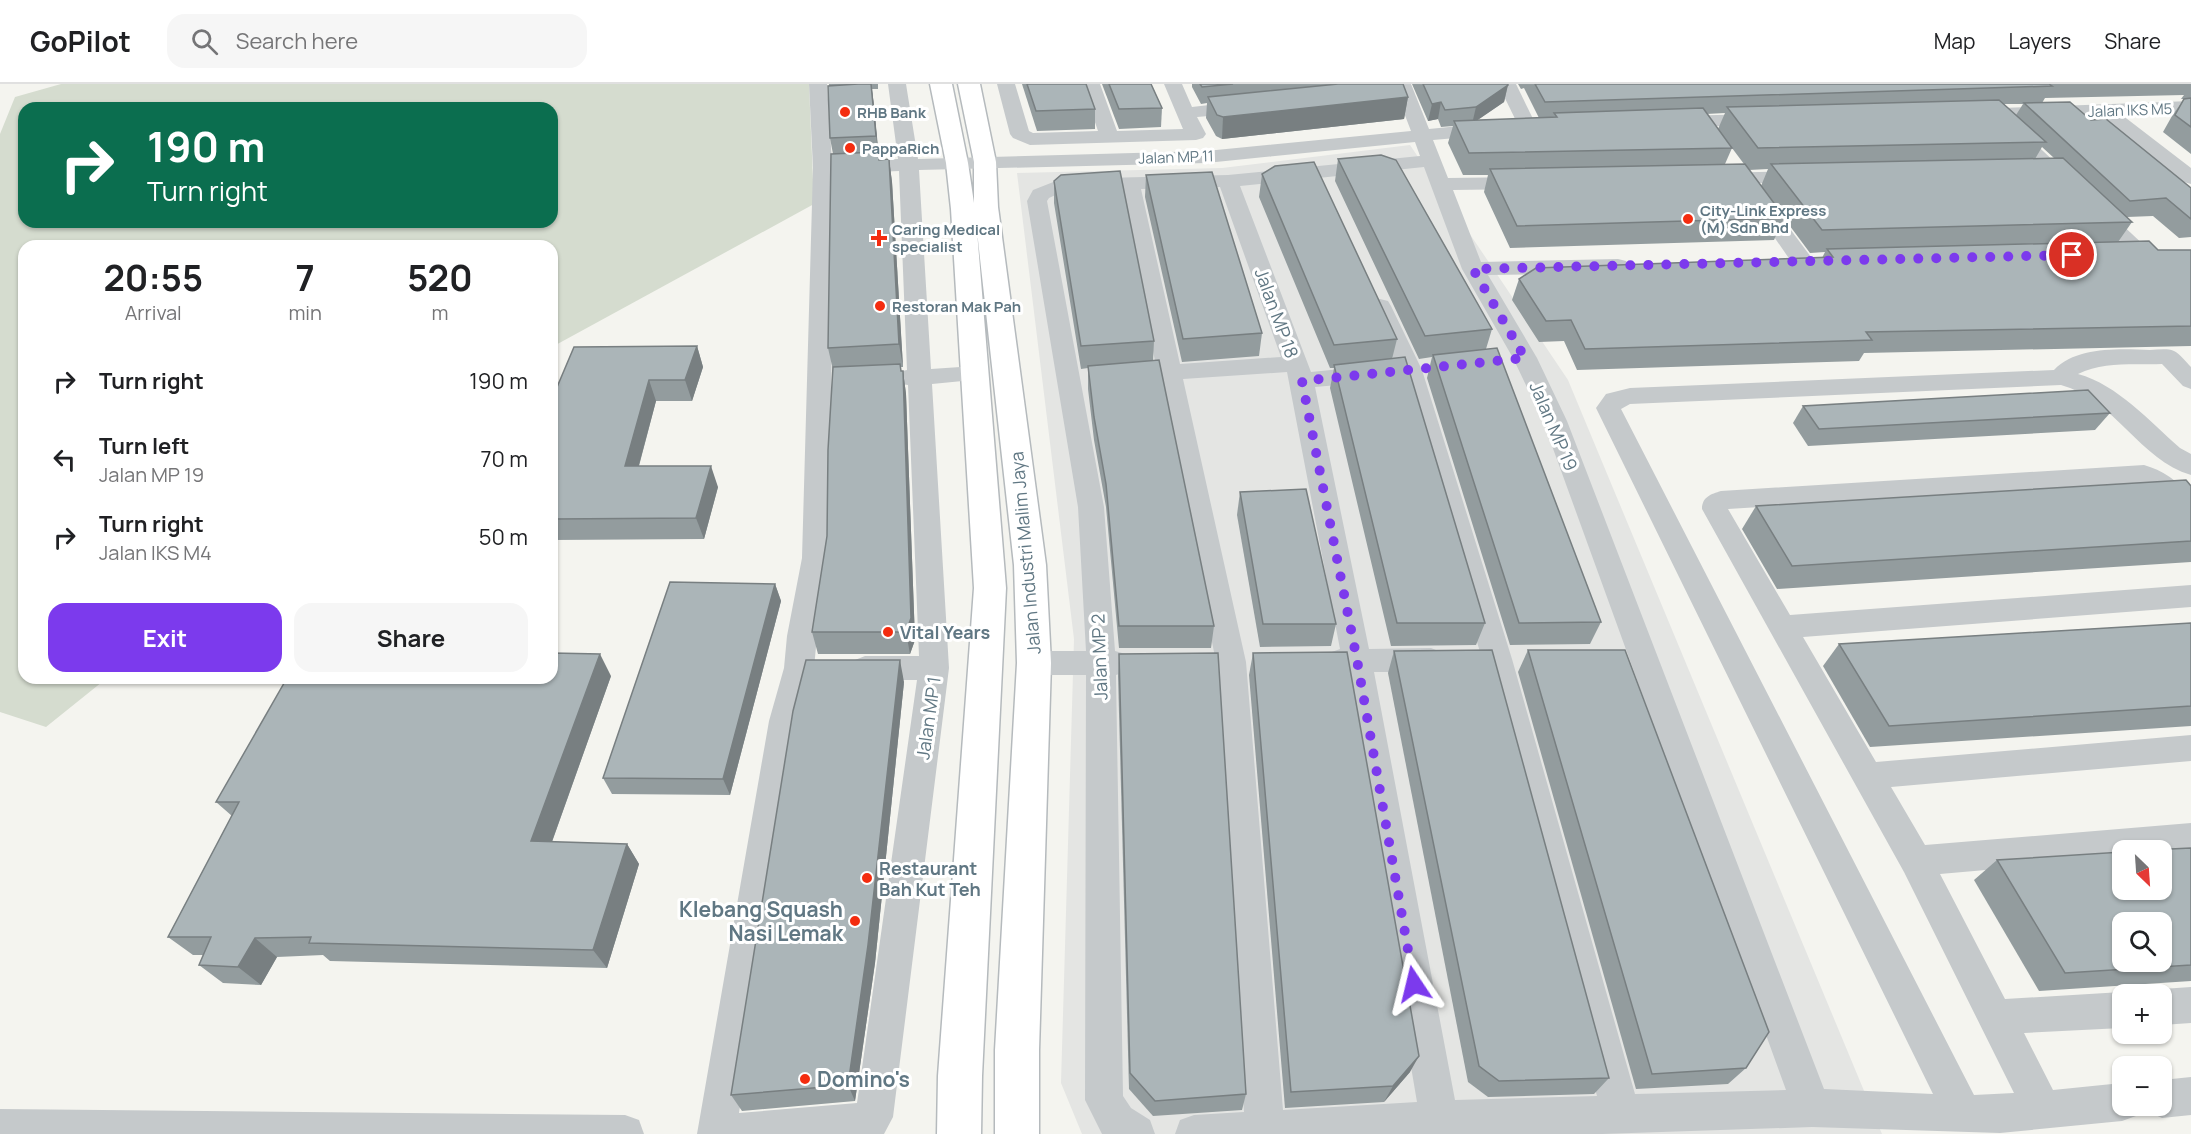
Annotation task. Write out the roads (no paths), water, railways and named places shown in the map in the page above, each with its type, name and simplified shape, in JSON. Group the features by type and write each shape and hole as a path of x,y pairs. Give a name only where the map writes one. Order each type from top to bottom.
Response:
{"main road":[{"name":"Jalan Industri Malim Jaya","path":"941,84 986,207 1030,565 1034,663 1017,1050 1017,1134"},
{"name":"Jalan Industri Malim Jaya","path":"959,1134 960,1076 990,588 975,374 969,84"},
{"path":"1017,1050 1032,1134"},
{"path":"939,1134 960,1076"}],"street":[{"path":"1006,84 1020,134 1030,139 1045,141 1196,134"},
{"path":"1091,84 1110,138"},
{"path":"1173,84 1206,157"},
{"path":"1507,84 1528,127 1551,126"},
{"path":"1382,93 1403,87"},
{"name":"Jalan MP 19","path":"1403,87 1473,269 1513,359 1555,421 1812,1108"},
{"path":"876,97 898,89"},
{"name":"Jalan MP 1","path":"726,1134 870,1121 874,1117 934,668 909,166 898,89"},
{"path":"716,1134 784,721 818,668 816,558 831,380 818,92 842,99"},
{"path":"1186,113 1267,105"},
{"name":"Jalan IKS M5","path":"1957,115 2191,107"},
{"path":"2105,111 2191,178"},
{"path":"1993,114 2052,172 2150,253 2104,254"},
{"path":"1654,123 1781,120"},
{"path":"1700,121 1714,140"},
{"name":"Jalan MP 11","path":"823,168 1206,157 1528,127"},
{"path":"1729,159 1803,262"},
{"path":"1107,160 1121,185 1170,373 1230,662 1265,1130"},
{"path":"1121,185 1228,181 1323,183 1430,161"},
{"path":"2029,172 2052,172"},
{"path":"1696,179 1814,177"},
{"name":"Jalan MP 18","path":"1228,181 1298,372 1357,660 1439,1120"},
{"path":"1440,184 1545,182"},
{"name":"Jalan MP 2","path":"1121,185 1061,185 1040,194 1037,201 1078,380 1090,507 1101,663 1104,1100 1117,1122 1136,1134"},
{"path":"1780,263 1827,262"},
{"path":"1473,269 1638,266"},
{"path":"1372,287 1422,369 1488,659 1621,1113"},
{"path":"2061,377 2066,369 2091,360 2179,356 2191,381"},
{"path":"1124,376 1170,373 1422,369"},
{"path":"876,379 975,374"},
{"path":"1963,1114 1608,408 1615,400 1630,396 2061,377 2086,384 2102,393 2171,454 2191,466"},
{"path":"2043,1110 1998,1017 1916,861 1781,627 1715,509 1715,504 1721,500 2144,474 2170,490 2191,513"},
{"path":"1781,627 2191,596"},
{"path":"1610,658 1643,657"},
{"path":"1311,661 1488,659"},
{"path":"1034,663 1148,663"},
{"path":"818,668 934,668"},
{"path":"1868,776 2191,748"},
{"path":"1916,861 2191,838"},
{"path":"2172,1006 2191,1005"},
{"path":"1998,1017 2112,1011"},
{"path":"2172,1097 2191,1096"},
{"path":"1194,1134 1439,1120 1812,1108 1963,1114 2006,1124 2043,1110 2112,1103"},
{"path":"0,1128 625,1134"}],"place":[{"name":"RHB Bank","path":"845,112"},
{"name":"PappaRich","path":"850,148"},
{"name":"City-Link Express (M) Sdn Bhd","path":"1688,219"},
{"name":"Caring Medical specialist","path":"879,238"},
{"name":"Restoran Mak Pah","path":"880,306"},
{"name":"Vital Years","path":"888,632"},
{"name":"Restaurant Bah Kut Teh","path":"867,878"},
{"name":"Klebang Squash Nasi Lemak","path":"855,921"},
{"name":"Domino's","path":"805,1079"}]}
